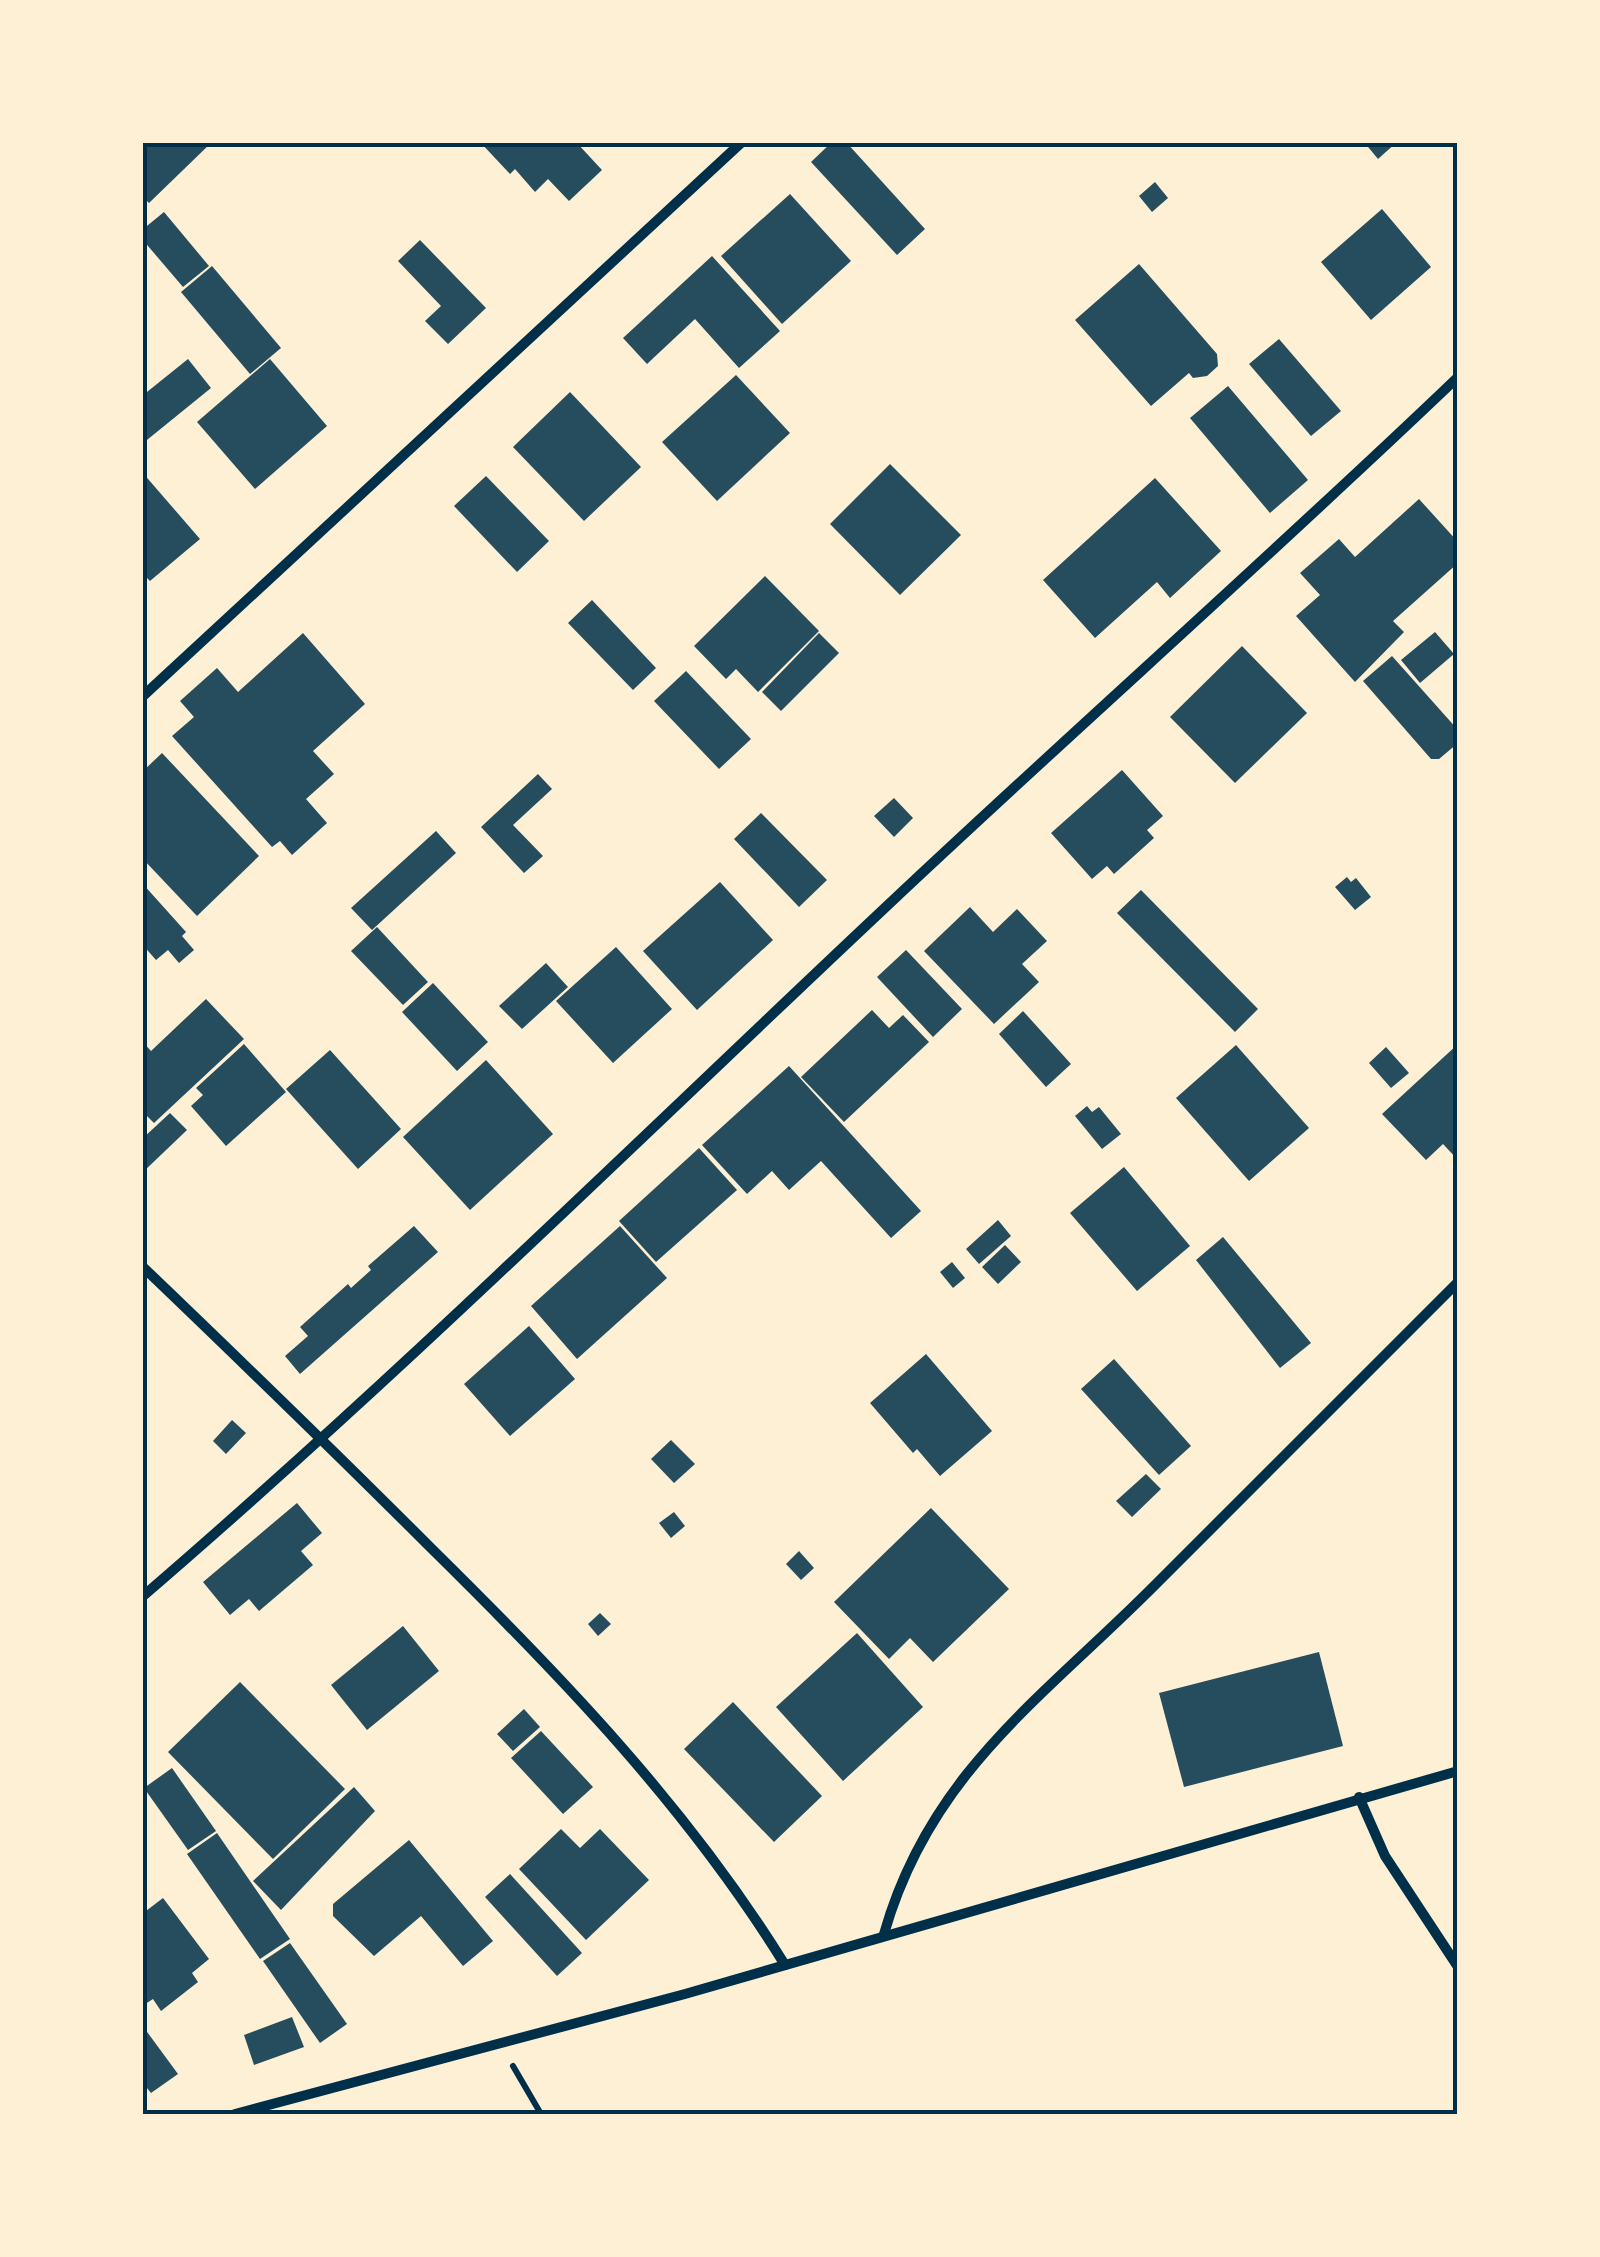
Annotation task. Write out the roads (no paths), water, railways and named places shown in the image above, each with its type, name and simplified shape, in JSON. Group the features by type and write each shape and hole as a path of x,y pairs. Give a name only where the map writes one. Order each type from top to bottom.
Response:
{"street":[{"path":"142,697 742,142"},
{"path":"142,1598 324,1441 892,902 1137,679 1458,377"},
{"path":"142,1266 506,1622 646,1772 741,1894 785,1965"},
{"path":"884,1934 896,1890 962,1777 989,1742 1140,1600 1458,1282"},
{"path":"234,2114 785,1965 1458,1771"},
{"path":"1359,1798 1385,1856 1458,1967"}]}
